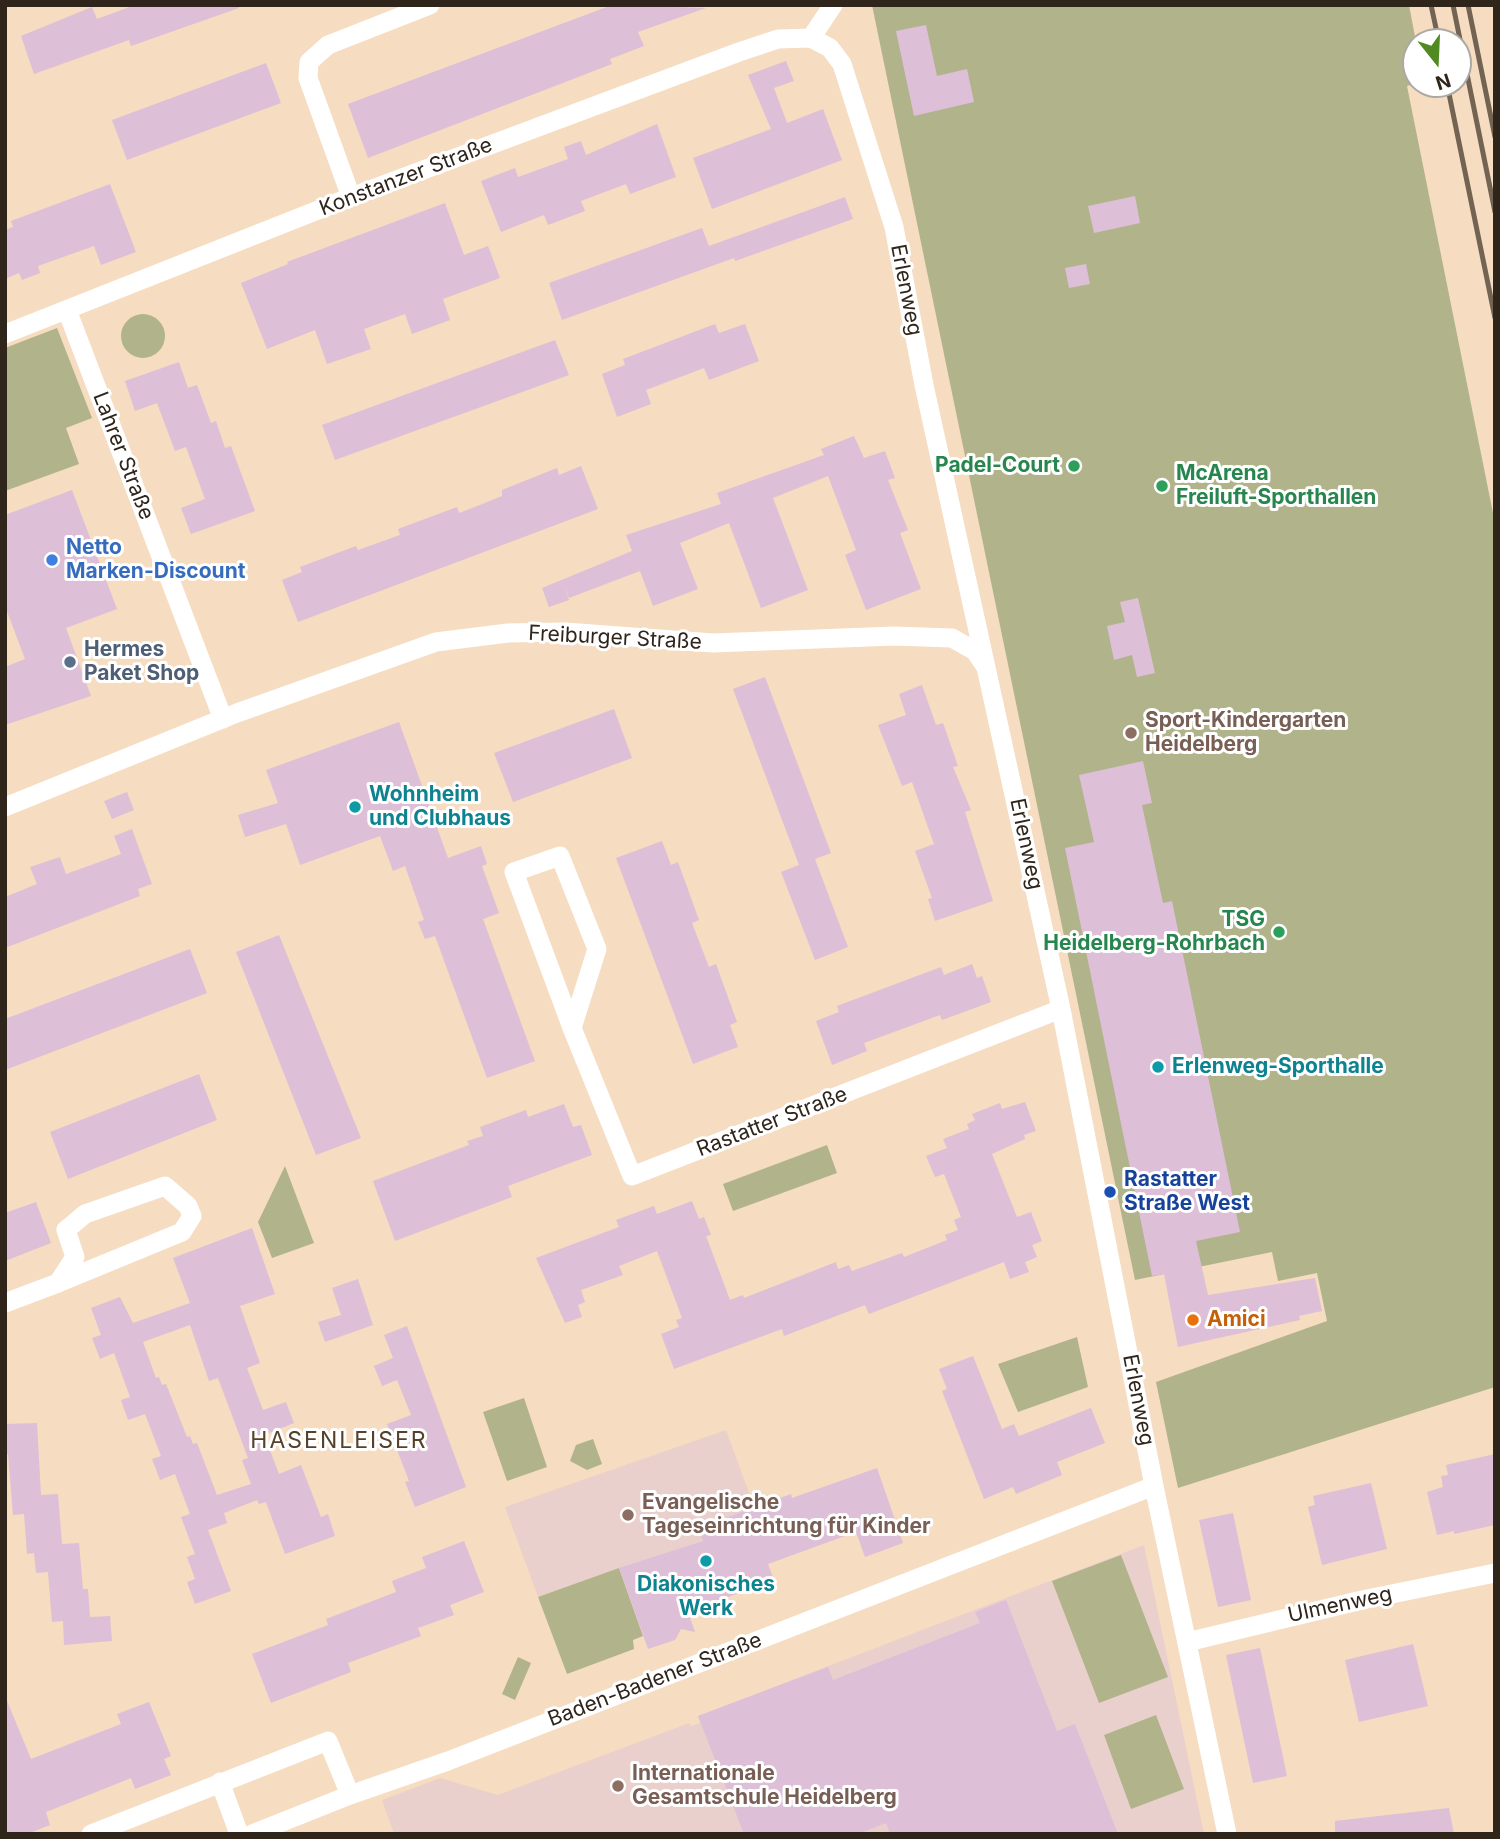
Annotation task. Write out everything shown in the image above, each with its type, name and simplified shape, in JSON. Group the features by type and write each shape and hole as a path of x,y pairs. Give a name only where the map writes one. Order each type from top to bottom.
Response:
{"street":[{"path":"351,197 308,78 309,62 328,45 430,5"},
{"path":"811,38 833,5"},
{"name":"Konstanzer Straße","path":"5,334 351,197 739,52 778,39 811,38"},
{"name":"Erlenweg","path":"811,38 830,48 842,64 894,227 924,385 1061,1009 1154,1486 1227,1834"},
{"name":"Lahrer Straße","path":"67,310 223,719"},
{"name":"Freiburger Straße","path":"5,807 223,719 436,642 508,633 565,632 713,643 894,636 952,638 975,651 989,673"},
{"name":"Rastatter Straße","path":"572,1028 597,948 560,856 514,872 572,1028 632,1177 1061,1009"},
{"path":"5,1303 58,1283 182,1233 192,1216 188,1206 165,1186 85,1214 66,1230 75,1257 58,1283"},
{"name":"Baden-Badener Straße","path":"252,1834 350,1795 448,1761 1154,1486"},
{"name":"Ulmenweg","path":"1187,1642 1362,1600 1495,1573"},
{"path":"90,1834 328,1741 350,1795"},
{"path":"220,1782 239,1834"}],"shaded area":[{"name":"Evangelische Tageseinrichtung für Kinder","path":"726,1430 756,1512 699,1528 703,1541 538,1597 505,1507"},
{"path":"1144,1545 1204,1834 394,1834 382,1800 440,1778 498,1795 689,1723 691,1726 700,1723 698,1716"}],"green space":[{"name":"TSG Heidelberg-Rohrbach","path":"872,5 1409,5 1413,28 1402,28 1402,98 1409,98 1495,523 1495,1387 1178,1488 1156,1382 1327,1321 1317,1273 1278,1281 1272,1252 1135,1280"},
{"path":"143,314 152,315 159,320 164,327 164,345 159,352 152,357 143,358 134,357 127,352 122,345 121,336 122,327 127,320 134,315"},
{"path":"57,328 92,418 66,428 79,464 5,491 5,348"},
{"path":"827,1145 837,1173 733,1211 723,1184"},
{"path":"285,1166 314,1243 272,1258 258,1222"},
{"path":"1077,1337 1088,1387 1018,1412 998,1364"},
{"path":"524,1398 547,1467 507,1481 483,1412"},
{"path":"593,1439 602,1464 587,1470 570,1461 576,1445"},
{"path":"1121,1555 1168,1677 1099,1703 1052,1581"},
{"path":"619,1568 643,1636 633,1640 634,1649 567,1674 538,1597"},
{"path":"518,1657 531,1663 515,1700 502,1694"},
{"path":"1156,1715 1184,1789 1131,1809 1104,1735"}],"building":[{"path":"135,5 238,5 239,8 131,46 129,40 34,74 21,36 92,7 97,19"},
{"path":"612,5 706,8 638,32 644,46 610,59 612,64 368,158 348,104"},
{"path":"926,25 937,76 967,69 974,102 914,116 896,31"},
{"path":"786,61 794,81 774,88 787,123 823,109 842,160 712,209 693,158 771,129 748,75"},
{"path":"266,63 281,103 127,160 112,120"},
{"path":"657,124 676,177 630,194 626,184 581,201 585,211 548,225 544,215 501,232 481,181 515,168 518,177 568,159 564,147 581,141 586,155"},
{"path":"110,184 136,252 101,265 94,246 38,266 40,273 22,280 19,273 5,279 5,230 13,227 11,221"},
{"path":"1135,196 1140,223 1094,233 1088,206"},
{"path":"845,197 853,219 735,261 734,258 562,320 549,283 702,228 709,246"},
{"path":"445,203 464,255 488,246 500,278 443,299 450,320 412,334 405,314 364,329 371,349 327,364 315,330 267,349 241,283 288,264 287,262"},
{"path":"1086,264 1090,284 1069,288 1065,268"},
{"path":"715,324 719,333 745,324 759,361 709,380 704,368 646,390 651,404 617,417 602,374 625,365 623,359"},
{"path":"555,340 569,375 335,460 322,425"},
{"path":"179,362 188,388 197,385 211,423 216,421 225,448 231,446 255,511 191,534 181,508 205,499 186,447 175,451 157,403 135,411 125,381"},
{"path":"854,436 864,458 885,451 895,478 888,480 908,530 900,533 921,589 866,610 845,555 856,550 828,476 773,498 808,590 761,608 729,523 680,543 698,589 653,606 640,571 569,598 564,585 569,600 549,607 542,588 632,551 626,535 721,504 717,493 824,455 821,449"},
{"path":"581,466 598,509 298,622 282,580 302,572 300,567 356,546 358,550 400,535 398,529 457,507 459,513 480,505 502,496 502,490 557,468 559,475"},
{"name":"Netto Marken-Discount","path":"72,490 117,609 66,628 91,696 5,725 5,667 25,659 5,606 5,515"},
{"path":"1138,598 1155,673 1137,677 1132,655 1114,660 1107,626 1125,622 1120,602"},
{"path":"765,677 831,853 815,859 848,947 815,960 781,872 799,865 733,689"},
{"path":"922,685 936,725 943,723 958,766 953,767 971,810 965,812 993,901 935,921 928,899 932,898 915,851 934,844 912,782 902,786 878,725 906,715 899,694"},
{"path":"614,709 632,758 513,802 494,753"},
{"path":"399,722 448,858 481,846 487,864 482,866 499,913 483,919 535,1061 487,1078 435,936 425,939 418,922 424,920 405,866 393,871 380,836 300,865 286,824 245,837 238,815 278,803 266,770"},
{"name":"Erlenweg-Sporthalle","path":"1143,761 1152,803 1142,805 1163,903 1172,901 1240,1232 1196,1241 1208,1295 1315,1278 1322,1311 1299,1316 1300,1320 1178,1347 1164,1274 1152,1276 1065,848 1094,842 1079,775"},
{"path":"127,792 134,810 112,819 104,801"},
{"path":"132,829 152,884 138,889 140,896 5,948 5,897 37,884 30,867 60,857 66,874 121,854 114,836"},
{"path":"662,841 671,865 678,862 699,920 692,923 709,967 716,964 737,1022 730,1025 738,1047 693,1064 616,858"},
{"path":"279,935 361,1138 316,1155 236,952"},
{"path":"190,949 207,993 5,1070 5,1019"},
{"path":"972,964 977,978 982,976 991,1002 942,1020 940,1015 864,1043 867,1051 832,1065 816,1021 839,1012 837,1006 941,967 944,975"},
{"path":"199,1074 217,1120 68,1179 50,1132"},
{"path":"1025,1102 1036,1131 992,1154 1017,1217 1031,1212 1042,1241 1032,1245 1037,1257 1025,1262 1029,1272 1010,1279 1004,1262 869,1314 865,1305 784,1336 782,1329 674,1369 661,1334 679,1327 676,1320 682,1318 657,1251 619,1266 623,1275 581,1290 585,1302 578,1305 582,1317 565,1323 536,1258 619,1227 616,1220 654,1206 657,1214 692,1201 699,1219 704,1217 711,1235 706,1236 730,1300 743,1295 744,1298 836,1262 838,1269 849,1265 852,1271 902,1253 904,1257 947,1240 945,1235 958,1230 954,1220 961,1217 944,1174 935,1177 926,1156 947,1148 943,1139 969,1129 967,1124 975,1120 972,1114 1000,1103 1002,1109"},
{"path":"564,1104 573,1127 581,1125 592,1155 508,1186 512,1197 395,1241 373,1181 469,1145 467,1141 483,1136 480,1127 526,1110 528,1117"},
{"path":"36,1202 51,1243 5,1261 5,1213"},
{"path":"252,1228 275,1294 240,1306 260,1363 247,1368 263,1410 286,1402 294,1423 264,1435 279,1474 301,1465 321,1517 328,1514 335,1536 285,1554 266,1502 259,1504 257,1500 224,1513 227,1523 208,1530 231,1591 195,1604 187,1582 195,1579 187,1557 195,1554 181,1517 190,1514 175,1474 160,1480 152,1459 161,1456 145,1414 128,1420 121,1400 130,1397 114,1353 100,1359 92,1338 101,1335 91,1308 120,1297 133,1323 190,1303 173,1258","holes":["190,1325 209,1381 218,1378 248,1458 242,1460 251,1484 217,1495 197,1443 193,1444 190,1436 187,1437 166,1384 162,1385 159,1377 156,1378 143,1342"]},
{"path":"358,1279 373,1325 325,1342 318,1322 341,1315 332,1288"},
{"path":"407,1326 466,1487 415,1507 405,1482 409,1481 387,1424 411,1415 397,1380 382,1386 374,1366 393,1358 384,1335"},
{"path":"973,1356 1002,1429 1014,1424 1019,1436 1091,1408 1105,1443 1057,1462 1062,1475 1016,1494 1013,1487 984,1499 942,1391 947,1389 939,1369"},
{"path":"37,1423 41,1495 58,1494 62,1544 79,1543 83,1589 88,1589 90,1617 110,1616 112,1641 64,1645 63,1621 52,1622 48,1572 36,1573 34,1553 27,1554 24,1514 13,1515 8,1454 5,1454 5,1424"},
{"path":"1495,1454 1495,1525 1437,1535 1427,1492 1443,1487 1441,1476 1448,1475 1446,1465"},
{"name":"Diakonisches Werk","path":"877,1468 903,1543 865,1557 856,1532 768,1564 774,1580 688,1612 695,1632 681,1629 675,1640 648,1649 619,1568 703,1541 698,1528 791,1494 792,1498"},
{"path":"1371,1483 1387,1549 1322,1565 1308,1507 1315,1505 1313,1496"},
{"path":"1233,1513 1251,1600 1218,1607 1199,1520"},
{"path":"464,1541 484,1592 450,1605 454,1615 418,1628 421,1636 348,1663 351,1672 271,1703 252,1654 328,1625 326,1619 396,1592 392,1581 426,1568 422,1557"},
{"path":"1006,1600 1057,1731 1075,1724 1118,1834 890,1834 886,1823 858,1834 744,1834 698,1716 828,1667 833,1680 980,1623 975,1612"},
{"path":"1413,1644 1428,1706 1359,1722 1345,1660"},
{"path":"1260,1648 1287,1776 1253,1783 1226,1655"},
{"path":"5,1696 31,1759 121,1724 117,1714 149,1702 171,1756 164,1759 171,1775 135,1789 131,1778 46,1812 50,1825 27,1834 5,1834"},
{"path":"1449,1808 1454,1834 1335,1834 1335,1821"}],"railway":[{"path":"1431,5 1436,28"},
{"path":"1453,5 1495,212"},
{"path":"1468,5 1495,137"},
{"path":"1450,98 1495,318"}],"place":[{"name":"Padel-Court","path":"1074,466"},
{"name":"McArena Freiluft-Sporthallen","path":"1162,486"},
{"name":"Netto Marken-Discount","path":"52,560"},
{"name":"Hermes Paket Shop","path":"70,662"},
{"name":"Sport-Kindergarten Heidelberg","path":"1131,733"},
{"name":"Wohnheim und Clubhaus","path":"355,807"},
{"name":"TSG Heidelberg-Rohrbach","path":"1279,932"},
{"name":"Erlenweg-Sporthalle","path":"1158,1067"},
{"name":"Rastatter Straße West","path":"1110,1192"},
{"name":"Amici","path":"1193,1320"},
{"name":"Evangelische Tageseinrichtung für Kinder","path":"628,1515"},
{"name":"Diakonisches Werk","path":"706,1561"},
{"name":"Internationale Gesamtschule Heidelberg","path":"618,1786"}],"district":[{"name":"HASENLEISER","path":"339,1441"}]}
